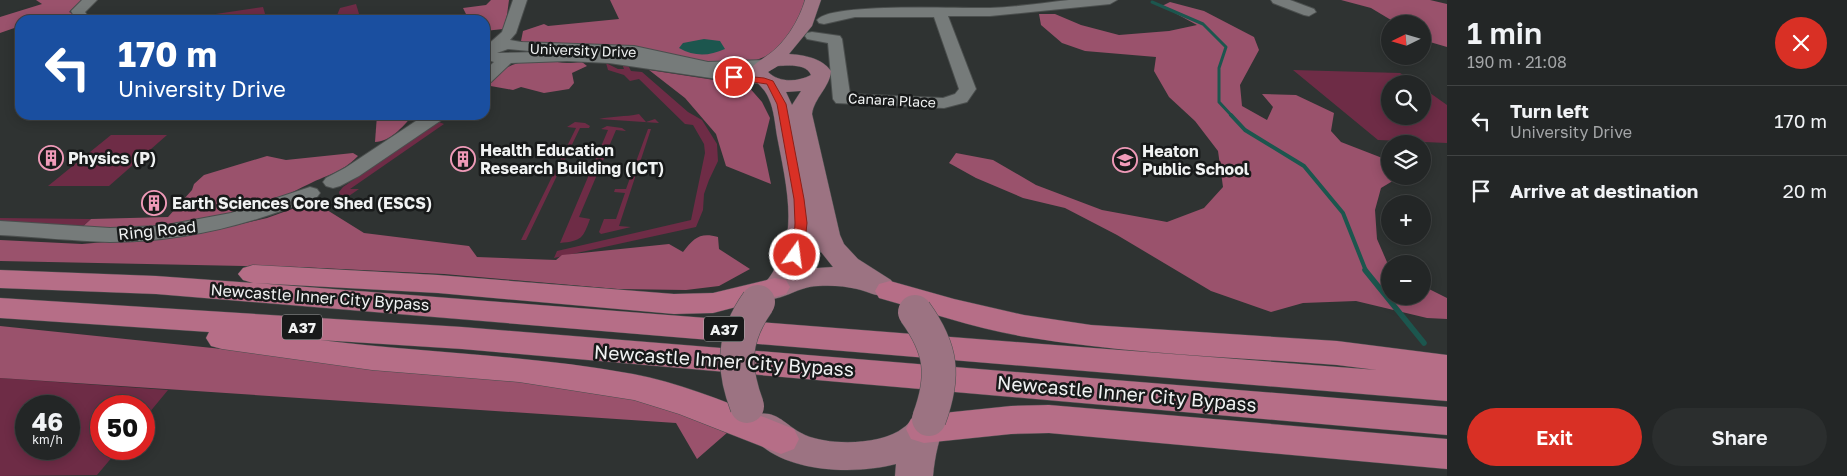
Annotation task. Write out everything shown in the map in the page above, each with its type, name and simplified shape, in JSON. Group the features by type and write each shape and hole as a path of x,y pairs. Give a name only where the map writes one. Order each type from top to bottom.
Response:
{"highway":[{"path":"0,272 214,273 353,278 682,304 713,303 771,292"},
{"name":"Newcastle Inner City Bypass","path":"0,278 156,285 1447,388"},
{"path":"885,289 952,309 1024,326 1091,336 1337,353 1447,367"},
{"path":"0,309 65,322 205,336 372,358 519,370 634,387 691,404 792,445"},
{"name":"Newcastle Inner City Bypass","path":"0,309 462,338 604,351 946,377 1447,421"},
{"path":"925,427 1049,419 1447,454"}],"main road":[{"path":"824,1 824,20 804,48 814,71 802,114 826,235 831,248 842,261 885,289 915,312 931,336 939,363 939,392 916,452 914,476"},
{"path":"767,72 824,1"},
{"path":"767,72 797,86 814,71"},
{"path":"767,72 784,113 801,223 799,242 795,255 771,292 750,313 741,330 737,349 738,378 747,406 758,422 772,434 792,445 835,476"},
{"path":"771,292 798,280 820,277 852,279 885,289"},
{"path":"792,445 834,458 860,458 900,447 912,441 925,427"}],"street":[{"path":"80,15 78,11 90,0"},
{"path":"506,54 507,36 520,0"},
{"path":"506,54 519,26 526,0"},
{"path":"824,20 834,16 855,13 990,12 1060,2 1110,0"},
{"path":"1278,0 1309,12"},
{"path":"824,1 840,10 855,13"},
{"name":"Canara Place","path":"812,36 835,39 842,99 944,103 961,98 968,89 940,13"},
{"name":"University Drive","path":"634,51 708,67 739,67 767,72 706,74 608,58 548,56 510,63 506,54 634,51"},
{"name":"Ring Road","path":"0,228 110,235 167,232 261,212 310,192 318,194 327,192 335,186 333,182 358,168 430,120"}],"shaded area":[{"path":"36,0 82,0 69,12 77,15 15,15 15,28 0,33 0,17 42,4"},
{"path":"491,0 509,0 503,29 490,30 490,15 466,15 463,8 486,5"},
{"path":"610,0 805,0 800,22 774,53 749,63 707,64 671,54 631,47 528,44 521,41 523,31 544,24 548,26 619,19"},
{"path":"1341,0 1430,0 1447,4 1447,47 1431,42 1431,15 1383,15 1371,8"},
{"path":"1170,2 1204,11 1254,37 1259,50 1240,85 1242,106 1267,120 1273,107 1262,94 1296,95 1334,113 1331,131 1341,142 1381,158 1381,185 1386,185 1381,188 1375,210 1377,239 1384,255 1381,255 1381,305 1431,305 1431,290 1447,298 1447,319 1427,318 1356,301 1303,303 1271,312 1211,291 1117,235 1065,208 1023,198 976,178 949,163 956,153 993,160 1036,185 1102,210 1167,222 1204,208 1223,187 1218,151 1195,121 1169,97 1154,71 1156,57 1085,51 1062,43 1041,25 1039,14 1055,14 1081,25 1119,35 1169,31 1197,25 1162,6"},
{"path":"356,4 359,15 337,15 340,8"},
{"path":"263,7 265,15 209,15"},
{"path":"704,39 720,41 725,49 713,53 696,54 679,48 683,43"},
{"path":"548,58 560,63 582,62 587,66 572,73 574,83 569,89 544,93 521,87 513,90 490,86 490,80 499,72 521,62"},
{"path":"606,63 618,69 624,69 622,64 628,65 631,71 642,72 688,112 702,120 717,144 718,161 704,194 703,210 696,227 554,258 557,251 691,220 705,153 704,144 693,125 685,124 639,79 630,81 624,75 608,70"},
{"path":"649,70 747,85 762,102 770,118 763,146 771,184 726,166 716,134 685,98"},
{"path":"1293,70 1400,73 1403,75 1381,75 1381,125 1431,125 1431,94 1447,105 1447,143 1431,142 1431,135 1381,135 1381,140 1378,140"},
{"path":"639,114 646,122 655,119 659,123 599,119 629,116"},
{"path":"377,120 408,120 390,137 375,142"},
{"path":"439,122 444,124 350,189 359,189 346,198 340,196 339,192 343,187"},
{"path":"575,122 585,123 590,126 589,128 580,128 526,240 521,240 576,128 567,127"},
{"path":"607,126 622,128 626,131 616,130 579,217 590,219 583,234 577,240 560,243 608,130 601,129"},
{"path":"648,129 651,129 619,226 631,227 601,234 599,232 604,219 616,219 625,193 614,192 615,189 626,189"},
{"path":"111,135 167,135 109,186 48,186"},
{"path":"353,153 358,156 340,170 271,203 246,212 184,223 79,230 91,219 168,217 192,190 194,184 204,175 267,156 286,160"},
{"path":"306,204 319,205 364,233 469,246 477,257 556,260 562,255 669,244 683,252 698,237 706,235 718,237 719,249 750,269 719,286 686,290 617,289 444,274 299,267 0,261 0,240 82,244 198,234 267,218"},
{"path":"0,218 91,219 83,226 0,223"},
{"path":"0,326 597,388 665,404 728,432 697,459 676,423 0,378"},
{"path":"0,378 168,390 155,406 155,395 90,395 90,460 110,460 97,475 0,476"}],"waterway":[{"path":"1152,2 1203,24 1226,47 1219,68 1219,102 1232,116"},
{"path":"1231,115 1245,130 1304,166 1343,213 1366,271"},
{"path":"1365,270 1424,343"}],"place":[{"name":"Physics (P)","path":"51,158"},
{"name":"Health Education Research Building (ICT)","path":"463,159"},
{"name":"Heaton Public School","path":"1125,160"},
{"name":"Earth Sciences Core Shed (ESCS)","path":"154,203"}],"route":[{"path":"734,77 764,80 770,83 782,104 799,199 801,233 795,255"}]}
